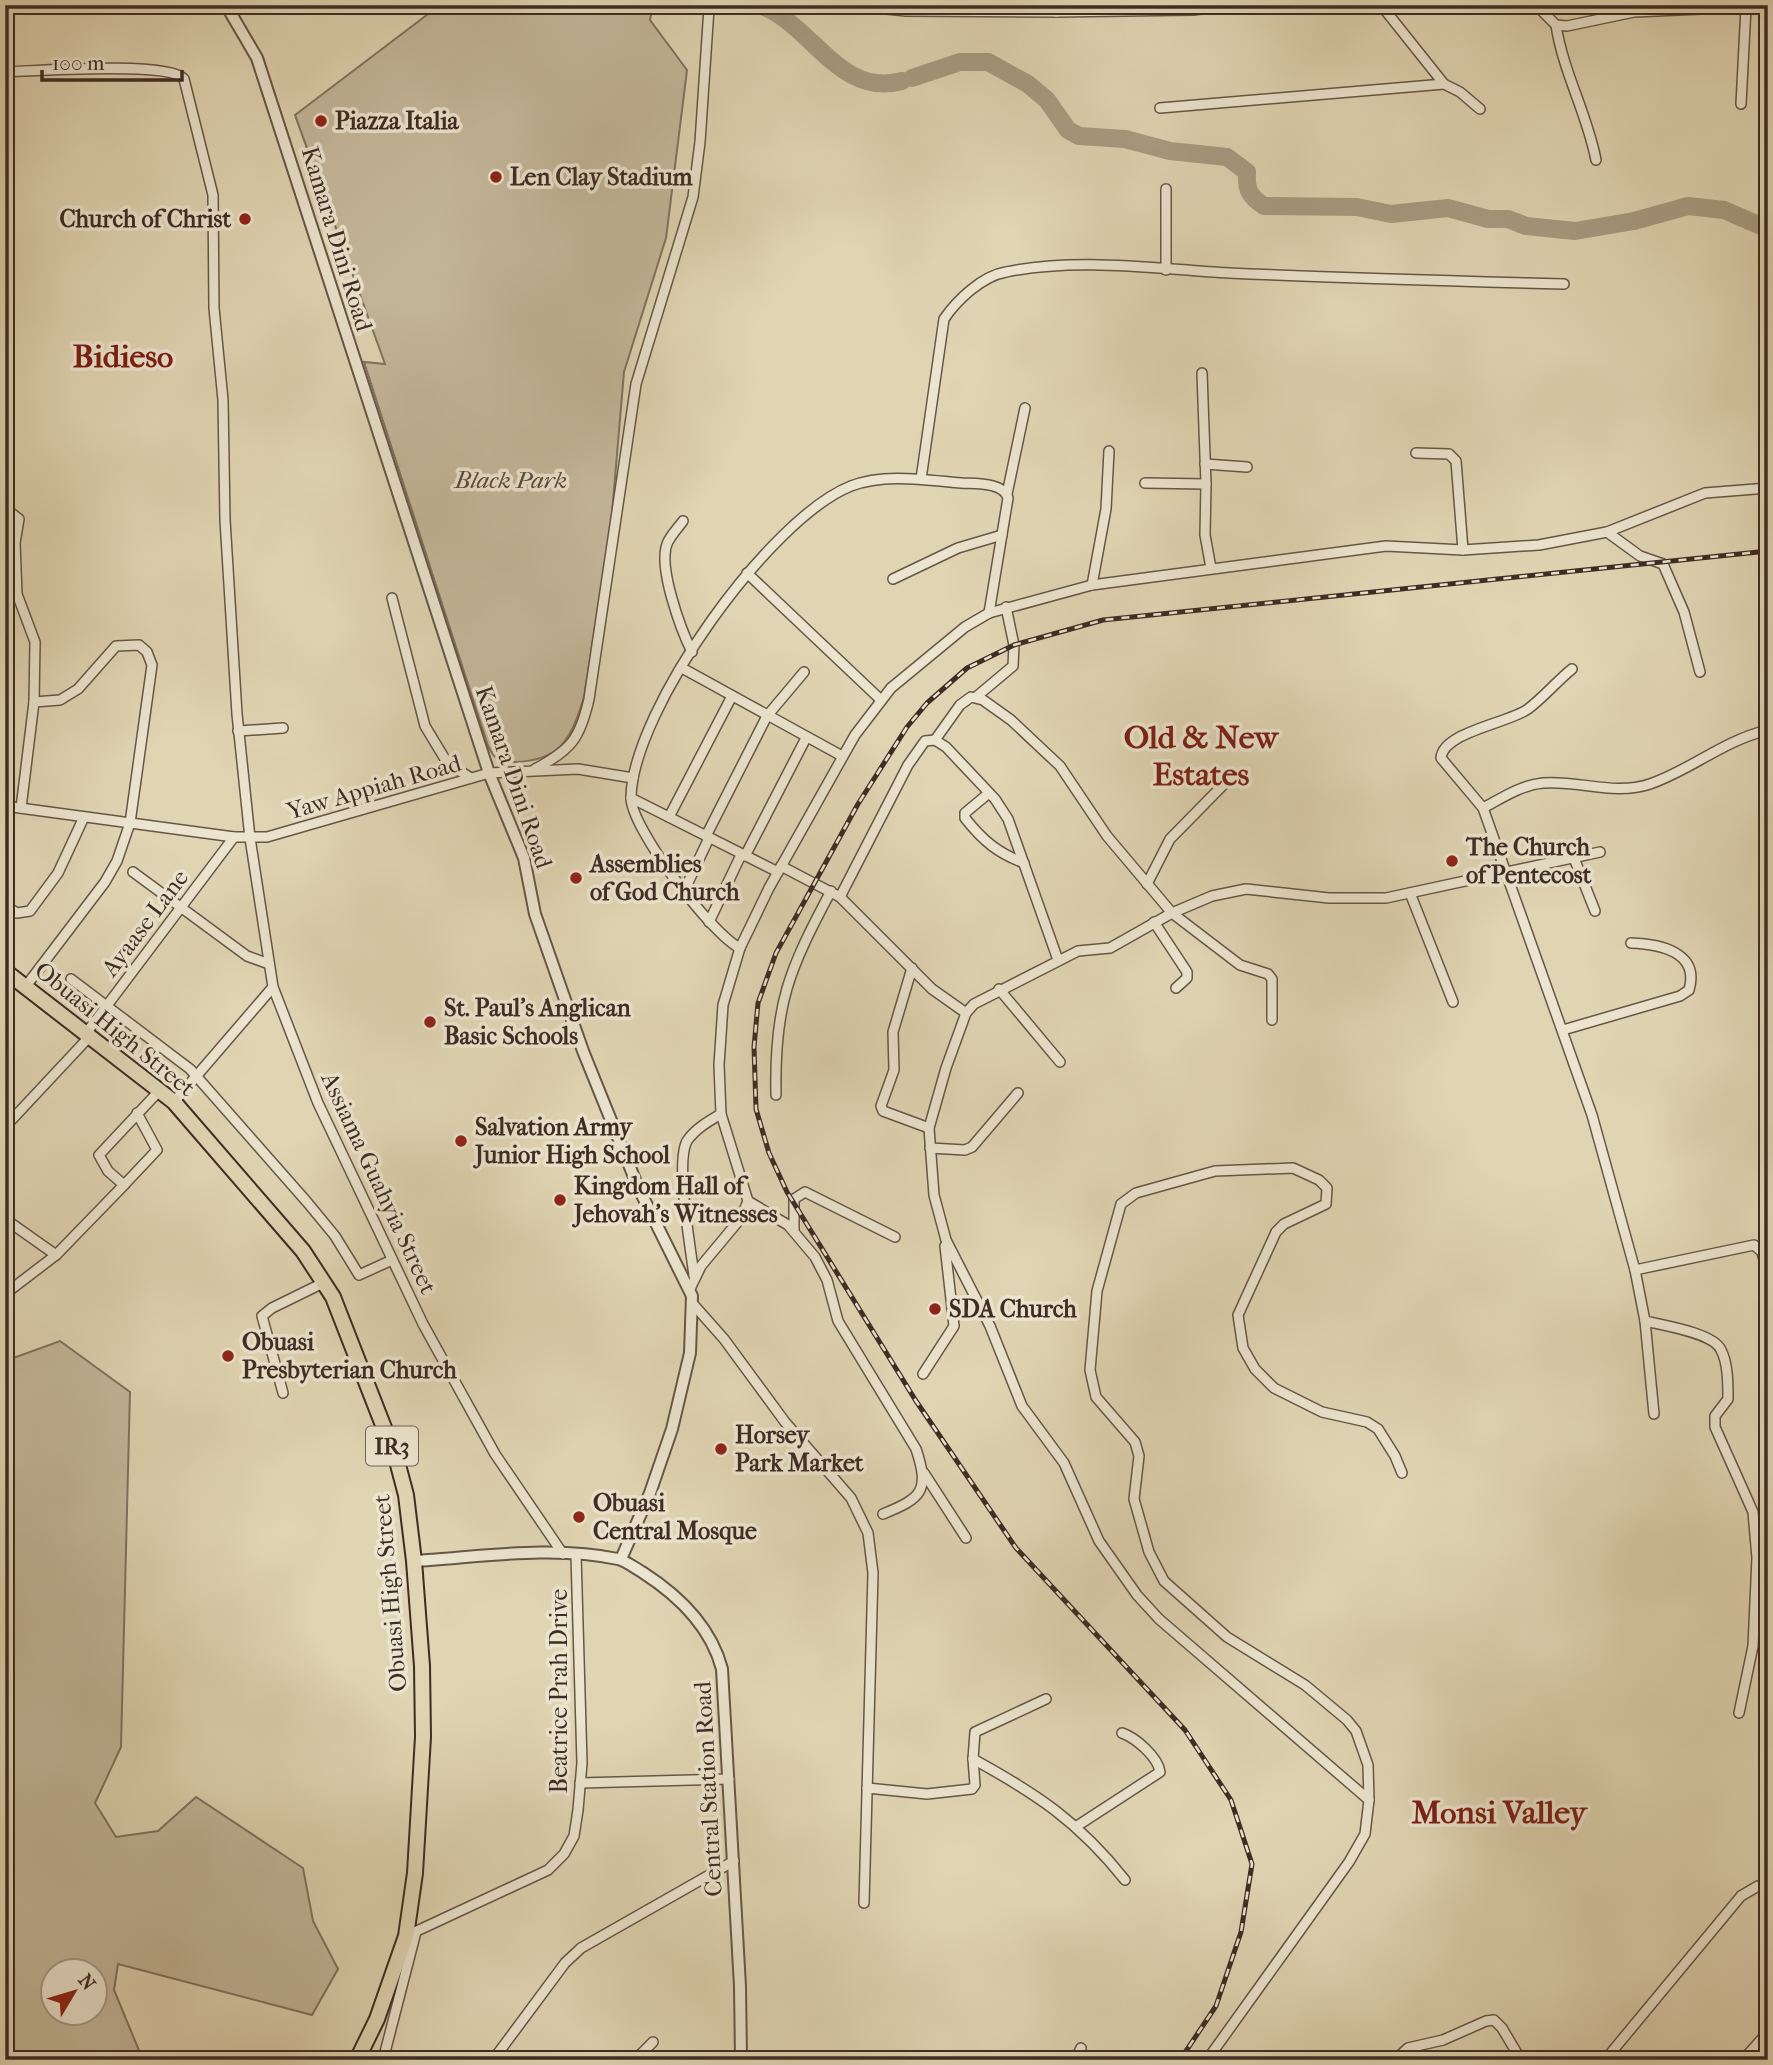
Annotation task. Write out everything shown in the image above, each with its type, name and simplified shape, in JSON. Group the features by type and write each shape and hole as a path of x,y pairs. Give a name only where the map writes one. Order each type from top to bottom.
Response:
{"main road":[{"name":"Obuasi High Street","path":"5,971 174,1102 303,1251 325,1282 397,1461 406,1495 422,1665 423,1737 411,1934 377,2019 357,2060"}],"street":[{"name":"Kamara Dini Road","path":"226,5 257,58 489,773 524,858 535,914 611,1124 690,1289 693,1304 690,1353 672,1429 650,1493 621,1559"},
{"path":"535,769 559,756 575,741 589,699 634,395 643,353 693,197 700,142 709,8 717,5"},
{"path":"848,5 906,11 1193,10 1233,5"},
{"path":"1381,5 1444,84 1460,92 1480,109"},
{"path":"1536,5 1556,25 1560,51 1589,124 1596,160"},
{"path":"1556,25 1567,26 1634,12 1768,6"},
{"path":"1741,104 1746,7"},
{"name":"Assiama Guahyia Street","path":"5,72 96,68 172,71 181,75 186,84 213,195 214,307 223,400 225,520 238,731 250,838 273,987 318,1103 457,1390 512,1482 563,1554"},
{"path":"1160,108 1444,84"},
{"path":"1166,189 1166,270"},
{"path":"921,479 944,319 953,306 985,280 1003,272 1083,266 1564,284"},
{"path":"1202,373 1205,535 1211,568"},
{"path":"989,613 1007,494 1025,408"},
{"path":"1092,585 1106,509 1109,452"},
{"path":"1416,453 1450,454 1455,461 1463,550"},
{"path":"1205,464 1247,467"},
{"path":"740,948 725,940 685,889 638,823 631,797 633,778 647,734 682,668 747,573 794,525 834,494 868,481 921,479 992,486 1007,494"},
{"path":"1145,483 1206,484"},
{"path":"690,1289 694,1276 741,1218 748,1201 721,1114 720,1037 723,1005 740,948 779,869 842,756 881,700 935,649 989,613 1092,585 1386,546 1463,550 1539,545 1607,532 1705,493 1768,488"},
{"path":"5,508 19,519 16,543 17,594 35,642 34,702 21,808"},
{"path":"683,521 667,545 666,559 682,633 692,652"},
{"path":"1607,532 1640,556 1659,560 1663,564 1684,612 1700,672"},
{"path":"893,579 958,548 1002,535"},
{"path":"747,573 881,700"},
{"path":"392,598 425,726 448,764 471,778"},
{"path":"934,740 960,705 976,697 1013,666 1014,645 1006,607"},
{"path":"26,986 105,881 131,823 152,665 147,652 139,645 116,646 78,689 60,700 34,702"},
{"path":"682,668 842,756"},
{"path":"1572,668 1527,710 1470,732 1442,751 1441,758 1483,808 1592,1115 1635,1270 1645,1321 1654,1414"},
{"path":"685,889 707,837 767,716 804,672"},
{"path":"669,817 732,696"},
{"path":"976,697 1028,733 1060,765 1107,836 1172,913 1240,965 1268,974 1272,979 1272,1020"},
{"path":"238,731 283,728"},
{"path":"1483,808 1525,787 1544,783 1609,790 1650,784 1739,737 1768,730"},
{"path":"709,922 806,738"},
{"path":"840,897 908,765 925,741 934,740 946,747 989,793 1008,819 1058,960"},
{"name":"Yaw Appiah Road","path":"5,806 250,838 293,831 489,773 578,769 633,778"},
{"path":"1147,884 1170,839 1228,780"},
{"path":"989,793 965,813 965,818 981,839 999,853 1024,863"},
{"path":"631,797 743,855 831,891 938,994 966,1013"},
{"path":"5,906 17,913 30,911 58,873 84,817"},
{"name":"Ayaase Lane","path":"6,1126 89,1034 107,1006 234,837"},
{"path":"923,1374 954,1326 946,1240 934,1195 929,1128 966,1013 999,989 1058,960 1084,949 1110,948 1154,922 1212,896 1246,889 1362,899 1410,893 1600,852"},
{"path":"1574,858 1595,911"},
{"path":"133,872 247,956 269,964"},
{"path":"776,1095 775,1045 785,989 794,961 831,891"},
{"path":"1410,893 1453,1002"},
{"path":"1154,922 1187,972 1187,978 1176,988"},
{"path":"1563,1030 1680,996 1689,990 1691,982 1681,954 1658,944 1631,943"},
{"path":"912,968 893,1032 894,1070 881,1107 883,1111 929,1128"},
{"path":"71,979 197,1076 328,1228 359,1275 392,1259"},
{"path":"174,1102 273,987"},
{"path":"999,989 1060,1062"},
{"path":"124,1185 100,1162 99,1155 160,1090"},
{"path":"930,1148 965,1150 972,1147 1018,1093"},
{"path":"5,1294 56,1255 156,1150 137,1113"},
{"path":"694,1276 686,1209 684,1149 697,1130 721,1114"},
{"path":"1207,2060 1275,1961 1349,1862 1365,1834 1368,1765 1356,1731 1347,1720 1305,1685 1227,1637 1172,1591 1149,1552 1134,1499 1138,1450 1135,1442 1097,1397 1090,1378 1097,1291 1108,1257 1117,1212 1127,1198 1173,1180 1214,1171 1293,1168 1319,1180 1327,1188 1325,1204 1284,1224 1268,1246 1238,1315 1238,1330 1243,1348 1255,1369 1274,1388 1322,1412 1367,1422 1378,1429 1402,1473"},
{"path":"794,1230 794,1199 805,1192 895,1237"},
{"path":"748,1201 794,1230 822,1268 838,1321 910,1436 924,1473 966,1538"},
{"path":"5,1219 56,1255"},
{"path":"946,1240 990,1326 1022,1406 1064,1463 1086,1517 1137,1595 1204,1660 1368,1800"},
{"path":"1635,1270 1754,1245 1762,1252 1768,1275"},
{"path":"283,1393 262,1316 272,1308 325,1282"},
{"path":"693,1304 724,1339 785,1422 851,1498 868,1532 873,1573 864,1903"},
{"path":"1645,1321 1680,1328 1714,1342 1722,1351 1728,1399 1715,1416 1715,1427 1753,1512 1757,1558 1753,1646 1739,1713"},
{"path":"883,1514 916,1499 924,1473"},
{"path":"414,1561 563,1554 621,1559"},
{"name":"Beatrice Prah Drive","path":"411,1934 548,1870 564,1854 574,1836 580,1783 576,1555"},
{"name":"Central Station Road","path":"621,1559 680,1601 706,1631 717,1649 722,1669 734,1861 741,2060"},
{"path":"867,1788 927,1794 972,1789 975,1785 975,1732 1046,1699"},
{"path":"1077,1826 1160,1772 1159,1766 1135,1739 1122,1733"},
{"path":"973,1759 1014,1782 1077,1826 1125,1880"},
{"path":"580,1783 729,1779"},
{"path":"493,2060 565,1963 581,1948 734,1861"},
{"path":"1605,2060 1741,1896 1758,1886 1768,1885"},
{"path":"383,2060 411,1934"},
{"path":"1395,2060 1408,2048 1443,2040 1494,2020 1502,2028 1521,2060"},
{"path":"1743,2060 1768,2032"},
{"path":"635,2060 653,2042"},
{"path":"1075,2060 1081,2048"}],"green space":[{"name":"Black Park","path":"440,5 653,5 650,20 687,70 666,238 624,372 611,525 584,697 569,736 562,745 543,757 530,761 501,761 488,746 364,362 385,364 295,115"},
{"path":"60,1341 130,1392 121,1747 95,1803 116,1837 158,1831 196,1797 303,1868 313,1921 338,1969 312,2015 118,1964 114,1990 143,2060 5,2060 5,1361"}],"waterway":[{"path":"760,5 796,28 843,70 861,79 880,83 902,81"},
{"path":"912,78 960,62 988,62 1028,84 1047,100 1068,130 1079,136 1125,139 1170,151 1227,157 1247,172 1250,192 1264,206 1357,207 1391,214 1448,208 1488,219 1508,219 1526,226 1575,231 1634,221 1688,206 1724,210 1768,229"}],"railway":[{"path":"1180,2060 1216,2006 1241,1932 1252,1864 1231,1800 1185,1730 1016,1548 916,1401 787,1192 769,1153 756,1109 754,1047 758,1003 776,953 858,804 907,727 927,703 967,668 1014,645 1103,620 1768,551"}],"place":[{"name":"Piazza Italia","path":"321,121"},
{"name":"Len Clay Stadium","path":"496,177"},
{"name":"Church of Christ","path":"245,219"},
{"name":"The Church of Pentecost","path":"1452,861"},
{"name":"Assemblies of God Church","path":"576,878"},
{"name":"St. Paul's Anglican Basic Schools","path":"430,1022"},
{"name":"Salvation Army Junior High School","path":"461,1141"},
{"name":"Kingdom Hall of Jehovah's Witnesses","path":"560,1200"},
{"name":"SDA Church","path":"935,1309"},
{"name":"Obuasi Presbyterian Church","path":"228,1356"},
{"name":"Horsey Park Market","path":"721,1449"},
{"name":"Obuasi Central Mosque","path":"579,1517"}],"district":[{"name":"Bidieso","path":"123,356"},
{"name":"Old & New Estates","path":"1201,756"},
{"name":"Monsi Valley","path":"1499,1812"}]}
